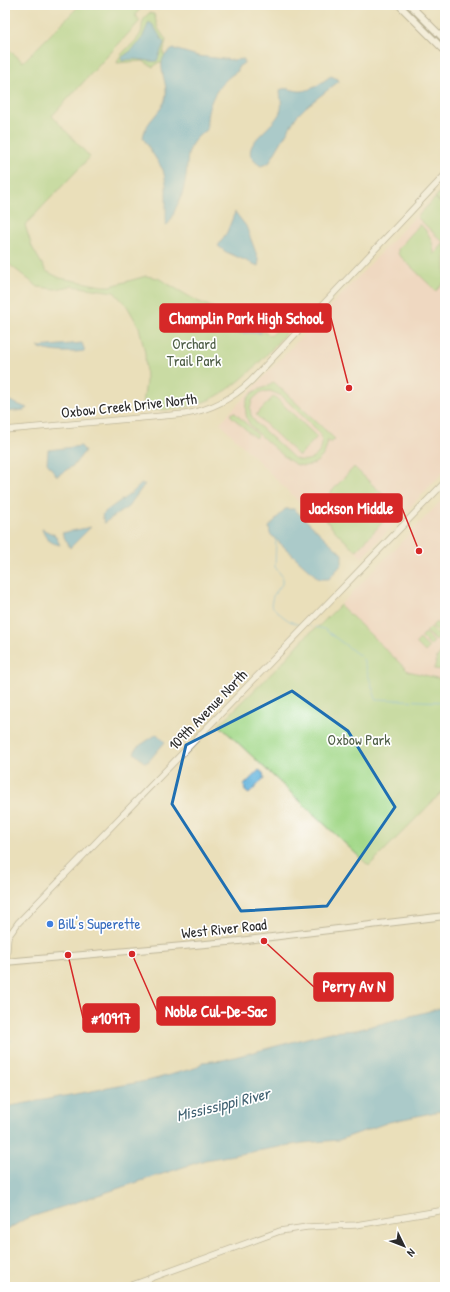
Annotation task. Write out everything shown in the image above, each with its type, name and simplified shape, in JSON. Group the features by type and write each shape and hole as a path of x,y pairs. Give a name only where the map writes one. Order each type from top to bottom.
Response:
{"main road":[{"path":"398,5 445,51"},
{"path":"410,5 445,40"},
{"name":"West River Road","path":"6,962 239,941 445,916"}],"street":[{"name":"Oxbow Creek Drive North","path":"5,430 185,414 207,409 226,401 251,381 445,175"},
{"name":"109th Avenue North","path":"6,962 8,937 18,923 445,482"},
{"path":"127,1287 280,1231 308,1227 356,1226 445,1210"}],"highlighted area":[{"path":"292,691 348,731 395,807 327,906 241,911 172,804 186,745"}],"shaded area":[{"path":"445,185 445,470 363,557 361,557 326,522 323,511 308,511 220,423"},
{"path":"445,497 445,680 408,671 340,605"}],"green space":[{"name":"Orchard Trail Park","path":"80,5 144,5 135,15 140,21 52,116 90,157 25,225 32,247 46,271 60,278 102,286 111,286 146,276 158,278 197,301 248,322 271,336 288,319 293,322 293,325 248,374 222,393 207,401 191,406 142,411 146,382 145,353 139,327 127,306 114,292 72,286 55,289 38,287 5,261 5,46 23,62"},
{"path":"149,13 154,14 158,28 166,40 163,54 166,55 162,64 159,62 153,67 143,61 117,63 121,55 141,33 144,20"},
{"path":"445,187 445,206 435,197"},
{"path":"435,198 445,208 445,244 417,217"},
{"path":"420,224 430,238 434,255 443,244 445,245 445,281 436,291 398,254 398,249"},
{"path":"274,382 335,439 331,443 327,440 325,452 318,461 313,464 301,466 291,462 278,452 249,423 246,412 247,400 256,391 271,385","holes":["270,391 282,396 319,432 322,438 320,450 317,455 312,458 307,460 294,458 256,423 251,415 250,408 253,399 261,392"]},
{"path":"274,396 317,437 299,456 256,415"},
{"path":"234,412 258,435 255,438 230,415"},
{"path":"354,467 393,504 394,510 356,551 331,526 325,518 323,510 325,502 331,493"},
{"name":"Oxbow Park","path":"340,605 408,671 445,680 445,789 369,866 219,725 281,664 307,635 320,625"},
{"path":"436,622 445,630 441,635 432,626"},
{"path":"431,627 440,636 436,641 426,632"},
{"path":"425,633 434,642 430,646 421,637"},
{"path":"420,639 429,648 425,652 416,643"},
{"path":"445,647 445,670 434,669 437,657"}],"water":[{"path":"149,22 153,25 164,43 157,61 133,59 122,61 121,58 141,41"},
{"path":"174,49 198,56 233,60 244,59 244,63 238,67 238,71 218,89 210,104 207,130 193,142 190,149 183,193 172,219 166,226 166,183 163,170 143,138 144,131 165,101 166,89 162,70 163,58 167,53"},
{"path":"331,76 338,79 338,82 306,107 296,117 269,163 261,166 253,159 250,152 257,139 276,119 280,112 280,90 307,90 315,87"},
{"path":"235,212 246,226 259,261 258,266 226,252 218,246 227,232"},
{"path":"222,312 245,320 262,333 230,333 226,329"},
{"path":"82,343 85,351 61,352 38,347"},
{"path":"5,399 27,408 24,410 5,412"},
{"path":"81,446 85,451 74,465 57,476 47,463 48,450"},
{"path":"141,484 145,484 128,507 104,523 102,515 132,493"},
{"path":"285,509 294,509 342,554 342,564 329,579 319,579 270,534 269,527"},
{"path":"91,527 70,548 62,533"},
{"path":"42,529 55,535 60,545 48,540"},
{"path":"157,734 165,742 148,762 144,762 134,753 136,748"},
{"path":"259,770 263,773 264,778 249,794 245,791 244,785"},
{"name":"Mississippi River","path":"445,1007 445,1110 389,1122 339,1140 303,1143 205,1160 25,1219 5,1231 5,1107 151,1080 195,1068 203,1062 223,1060 330,1032 356,1030"}],"waterway":[{"path":"276,539 275,567 282,576 282,584 273,596 271,605 287,620 300,625"},
{"path":"315,627 324,629 360,656"},
{"path":"363,659 376,699 445,702"},
{"path":"5,1039 12,1041"}],"place":[{"name":"Champlin Park High School","path":"349,388"},
{"name":"Jackson Middle","path":"419,551"},
{"name":"Bill's Superette","path":"50,924"},
{"name":"Perry Av N","path":"264,941"},
{"name":"Noble Cul-De-Sac","path":"132,954"},
{"name":"#10917","path":"68,955"}]}
